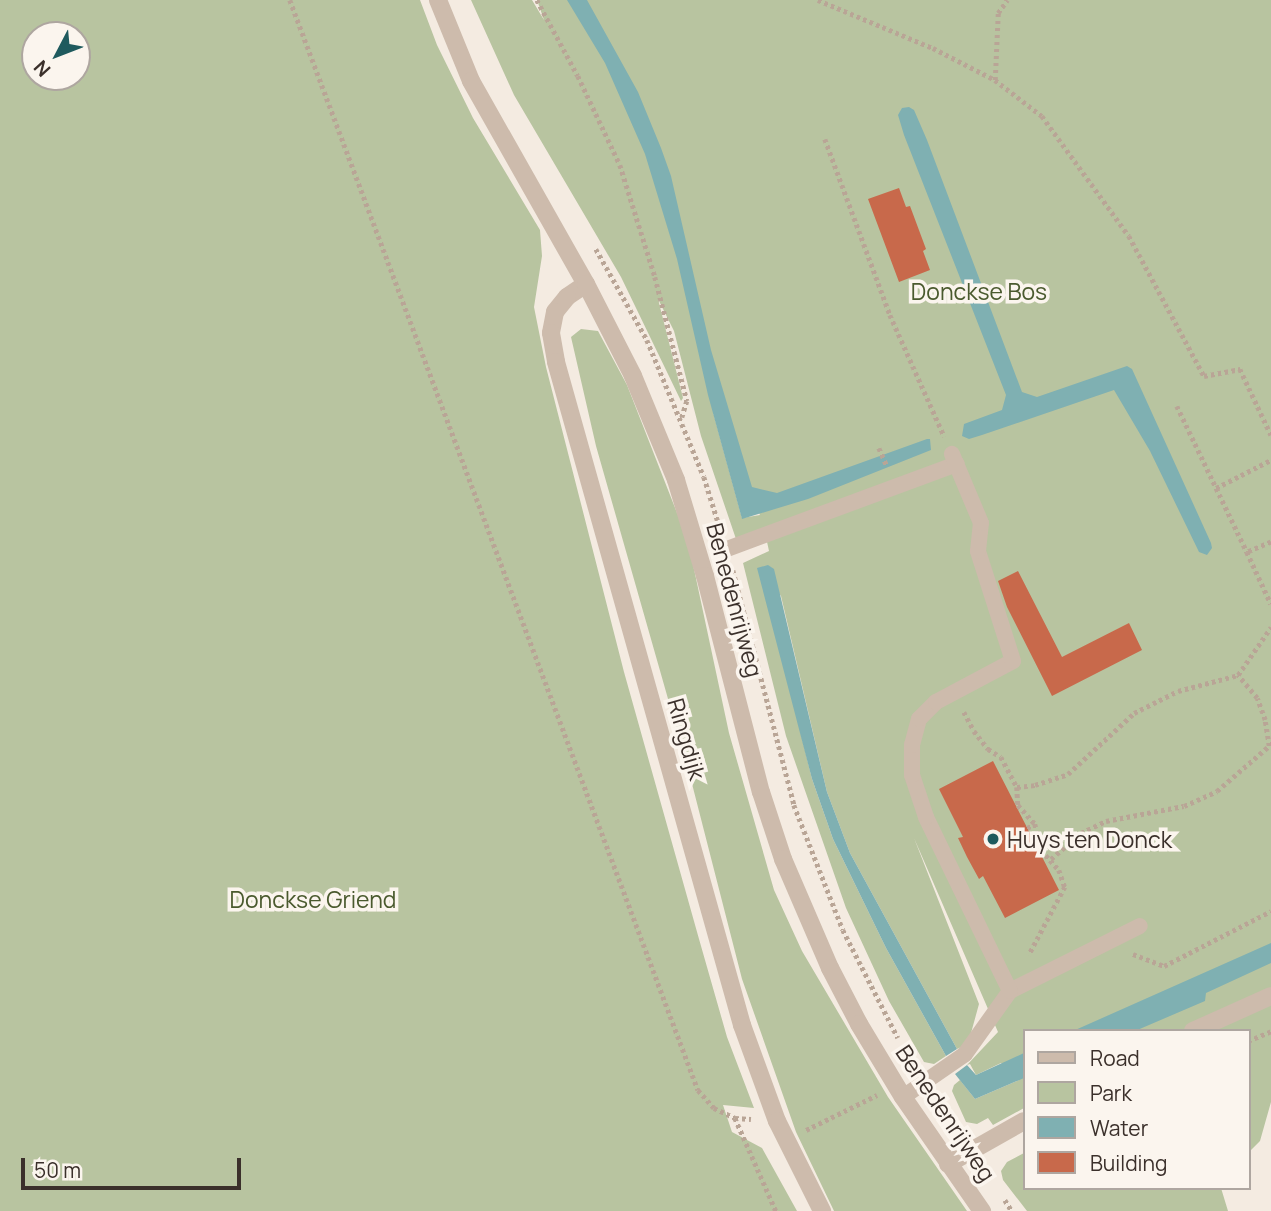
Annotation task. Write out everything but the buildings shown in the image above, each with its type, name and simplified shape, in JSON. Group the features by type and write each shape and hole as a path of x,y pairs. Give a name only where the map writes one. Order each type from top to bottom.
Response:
{"street":[{"name":"Benedenrijweg","path":"438,0 471,81 586,284 633,376 676,480 705,576 761,792 783,859 830,968 859,1024 903,1097 982,1211"},
{"name":"Ringdijk","path":"586,284 567,297 555,312 551,333 556,362 743,1025 778,1121 822,1211"},
{"path":"1197,1029 1271,996"},
{"path":"948,1164 1023,1122"}],"lane":[{"path":"727,549 955,459 981,523 978,551 1013,661 936,702 919,719 912,745 912,775 926,817 1010,991"},
{"path":"903,1097 965,1054 1010,991 1140,926"}],"path":[{"path":"290,0 698,1090 714,1108 735,1118 778,1121"},
{"name":"Benedenrijweg","path":"537,0 578,76 620,165 655,276 687,401 681,418 704,477 727,549 794,805 842,930 873,994 923,1082"},
{"path":"818,0 933,48 995,80 1042,116 1129,236 1204,376 1240,369 1271,435"},
{"path":"995,80 998,12 1007,0"},
{"path":"825,139 890,315 955,459"},
{"path":"1177,406 1268,591 1271,604"},
{"path":"879,447 890,475"},
{"path":"1216,488 1271,460"},
{"path":"1247,552 1271,542"},
{"path":"1017,787 1035,785 1068,774 1134,713 1178,691 1238,675 1271,626"},
{"path":"1051,859 1081,833 1106,821 1184,806 1216,791 1270,746 1257,698 1238,675"},
{"path":"955,692 974,731 1001,757 1017,787 1018,805 1035,824 1041,850 1051,859 1065,887 1028,956"},
{"path":"1027,828 1035,824"},
{"path":"1105,944 1164,966 1271,911"},
{"path":"1250,1040 1271,1031"},
{"path":"786,1139 858,1105"},
{"path":"735,1118 776,1211"}],"green space":[{"name":"Donckse Griend","path":"0,0 420,0 437,45 473,118 540,230 542,256 534,307 546,367 624,672 727,1037 754,1108 723,1105 732,1132 762,1148 797,1211 0,1211"},
{"name":"Donckse Bos","path":"471,0 532,0 544,20 537,0 1271,0 1271,1102 1260,1141 1250,1151 1250,1029 1023,1029 1023,1109 993,1125 988,1118 977,1124 966,1122 952,1091 960,1080 975,1099 1019,1080 1001,1063 976,1075 970,1064 967,1065 998,1032 914,838 979,1004 968,1044 957,1049 850,853 827,792 781,596 760,567 812,779 833,839 886,948 946,1056 934,1064 924,1062 889,1001 846,908 786,736 743,563 769,551 764,528 736,539 701,436 674,331 658,299 683,398 681,401 621,277 514,95","holes":["713,412 760,515 742,518"]},
{"path":"581,329 598,331 627,385 688,541 729,733 774,890 802,951 888,1097 967,1211 834,1211 796,1132 742,979 690,776 596,446 571,337"},
{"path":"1023,1154 1023,1190 1222,1190 1228,1211 1027,1211 1003,1180 1001,1171 1007,1162"}],"water":[{"path":"567,0 587,0 638,92 661,148 671,176 711,350 752,487 777,493 927,439 930,439 931,450 808,499 742,519 708,395 677,259 645,154 605,63"},
{"path":"909,107 914,110 927,140 1022,392 1037,397 1127,366 1132,369 1211,543 1212,548 1207,555 1199,552 1150,451 1114,390 969,439 962,436 964,424 1002,410 1006,395 904,135 898,115 902,108"},
{"path":"768,565 774,569 827,792 850,853 957,1049 946,1056 886,948 833,839 812,779 757,568"},
{"path":"1271,943 1271,963 1206,993 1205,1001 1140,1029 1078,1029"},
{"path":"1023,1053 1023,1078 975,1099 955,1074 967,1065 976,1075"}],"place":[{"name":"Huys ten Donck","path":"993,839"}]}
